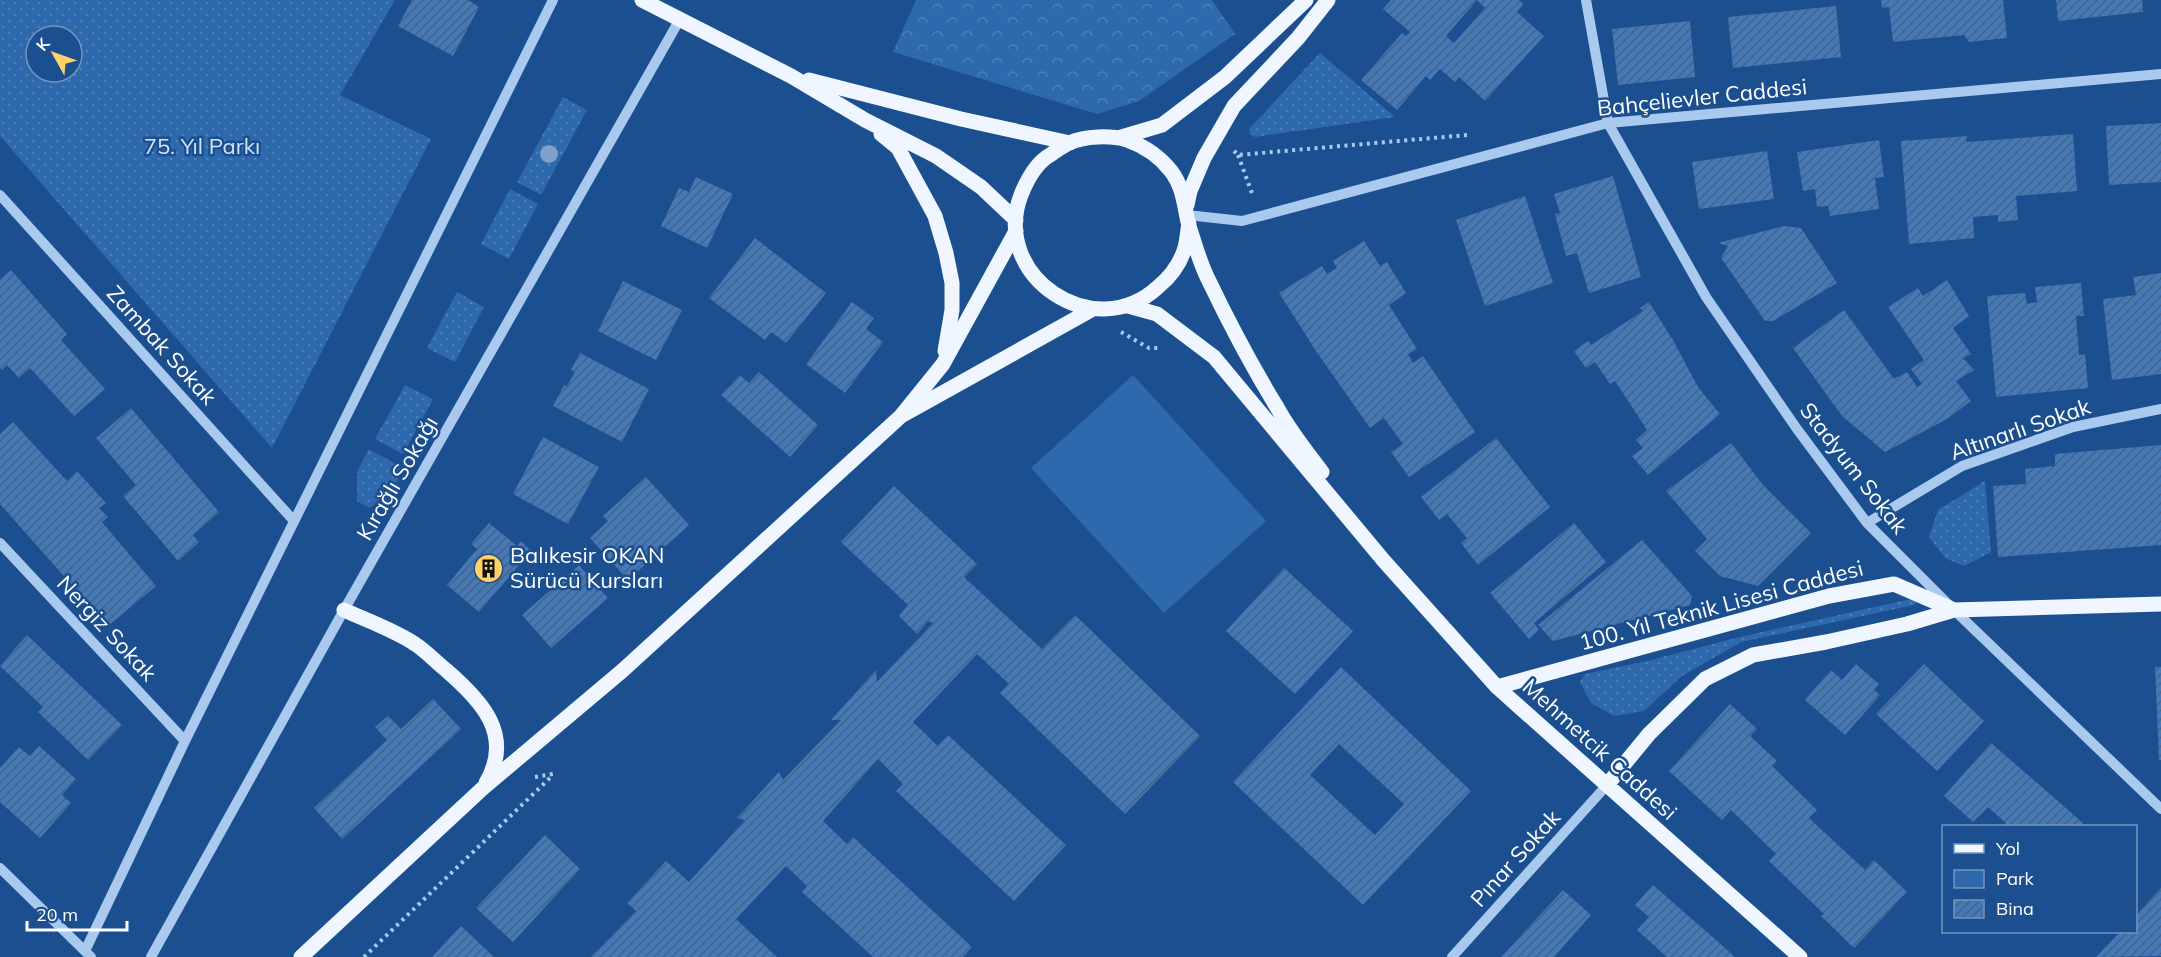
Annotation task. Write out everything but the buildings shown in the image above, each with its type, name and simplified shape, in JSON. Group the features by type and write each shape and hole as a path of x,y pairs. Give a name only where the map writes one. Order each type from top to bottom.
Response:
{"main road":[{"path":"642,0 791,76 866,120 936,156 981,187 1016,226"},
{"path":"1115,139 1162,125 1224,77 1306,0"},
{"path":"1328,0 1298,38 1234,106 1204,158 1190,191 1187,216 1184,252 1170,276 1151,294 1128,306 1103,310 1077,306 1054,296 1035,278 1022,256 1016,226 1017,205 1027,179 1046,157 1070,142 1097,137 1126,140 1151,151 1172,171 1184,196 1187,216 1208,280 1278,411 1384,561"},
{"path":"791,76 961,119 1070,142"},
{"path":"866,120 898,148 935,216 952,283 952,310 943,364"},
{"path":"301,957 483,788 622,671 901,416 943,364 1016,226"},
{"path":"1128,306 1157,314 1214,357 1384,561"},
{"path":"901,416 1094,309"},
{"name":"Mehmetcik Caddesi","path":"1384,561 1497,687 1800,957"},
{"name":"100. Yıl Teknik Lisesi Caddesi","path":"1497,687 1829,596 1894,584 1954,610"},
{"name":"100. Yıl Teknik Lisesi Caddesi","path":"1607,785 1648,734 1705,679 1753,655 1872,632 1954,610 2161,604"},
{"path":"345,610 414,643 458,681 486,711 496,733 498,754 492,773 483,788"}],"street":[{"path":"0,868 88,954 185,741 552,0"},
{"name":"Stadyum Sokak","path":"1586,0 1608,123 1706,297 1797,429 1868,523 1954,610 2161,809"},
{"name":"Kırağlı Sokağı","path":"151,957 680,19"},
{"name":"Bahçelievler Caddesi","path":"1187,216 1242,221 1608,123 2161,74"},
{"name":"Zambak Sokak","path":"0,195 294,521"},
{"name":"Altınarlı Sokak","path":"1868,523 1962,466 2073,427 2161,409"},
{"name":"Nergiz Sokak","path":"0,543 185,741"},
{"name":"Pınar Sokak","path":"1452,957 1607,785"}],"path":[{"path":"1216,136 1238,155 1477,134"},
{"path":"1114,328 1149,348 1166,347"},
{"path":"364,957 553,774"}],"green space":[{"name":"75. Yıl Parkı","path":"0,0 395,0 340,95 431,139 272,448 0,136"},
{"path":"916,0 1212,0 1235,34 1139,101 1097,114 893,52"},
{"path":"1320,53 1395,117 1255,137 1250,134 1249,129"},
{"path":"563,97 587,110 541,195 517,182"},
{"path":"510,189 538,204 509,259 481,244"},
{"path":"457,292 484,307 455,362 427,348"},
{"path":"1133,375 1266,521 1164,613 1031,468"},
{"path":"405,385 433,399 403,454 375,439"},
{"path":"369,449 405,469 391,491 369,508 357,501 357,472"},
{"path":"1985,481 1991,552 1964,566 1945,558 1929,537 1938,510"},
{"path":"1911,599 1919,601 1914,605 1741,642 1682,676 1644,711 1614,716 1591,703 1580,682 1585,674"}],"place":[{"name":"Balıkesir OKAN Sürücü Kursları","path":"489,568"}]}
